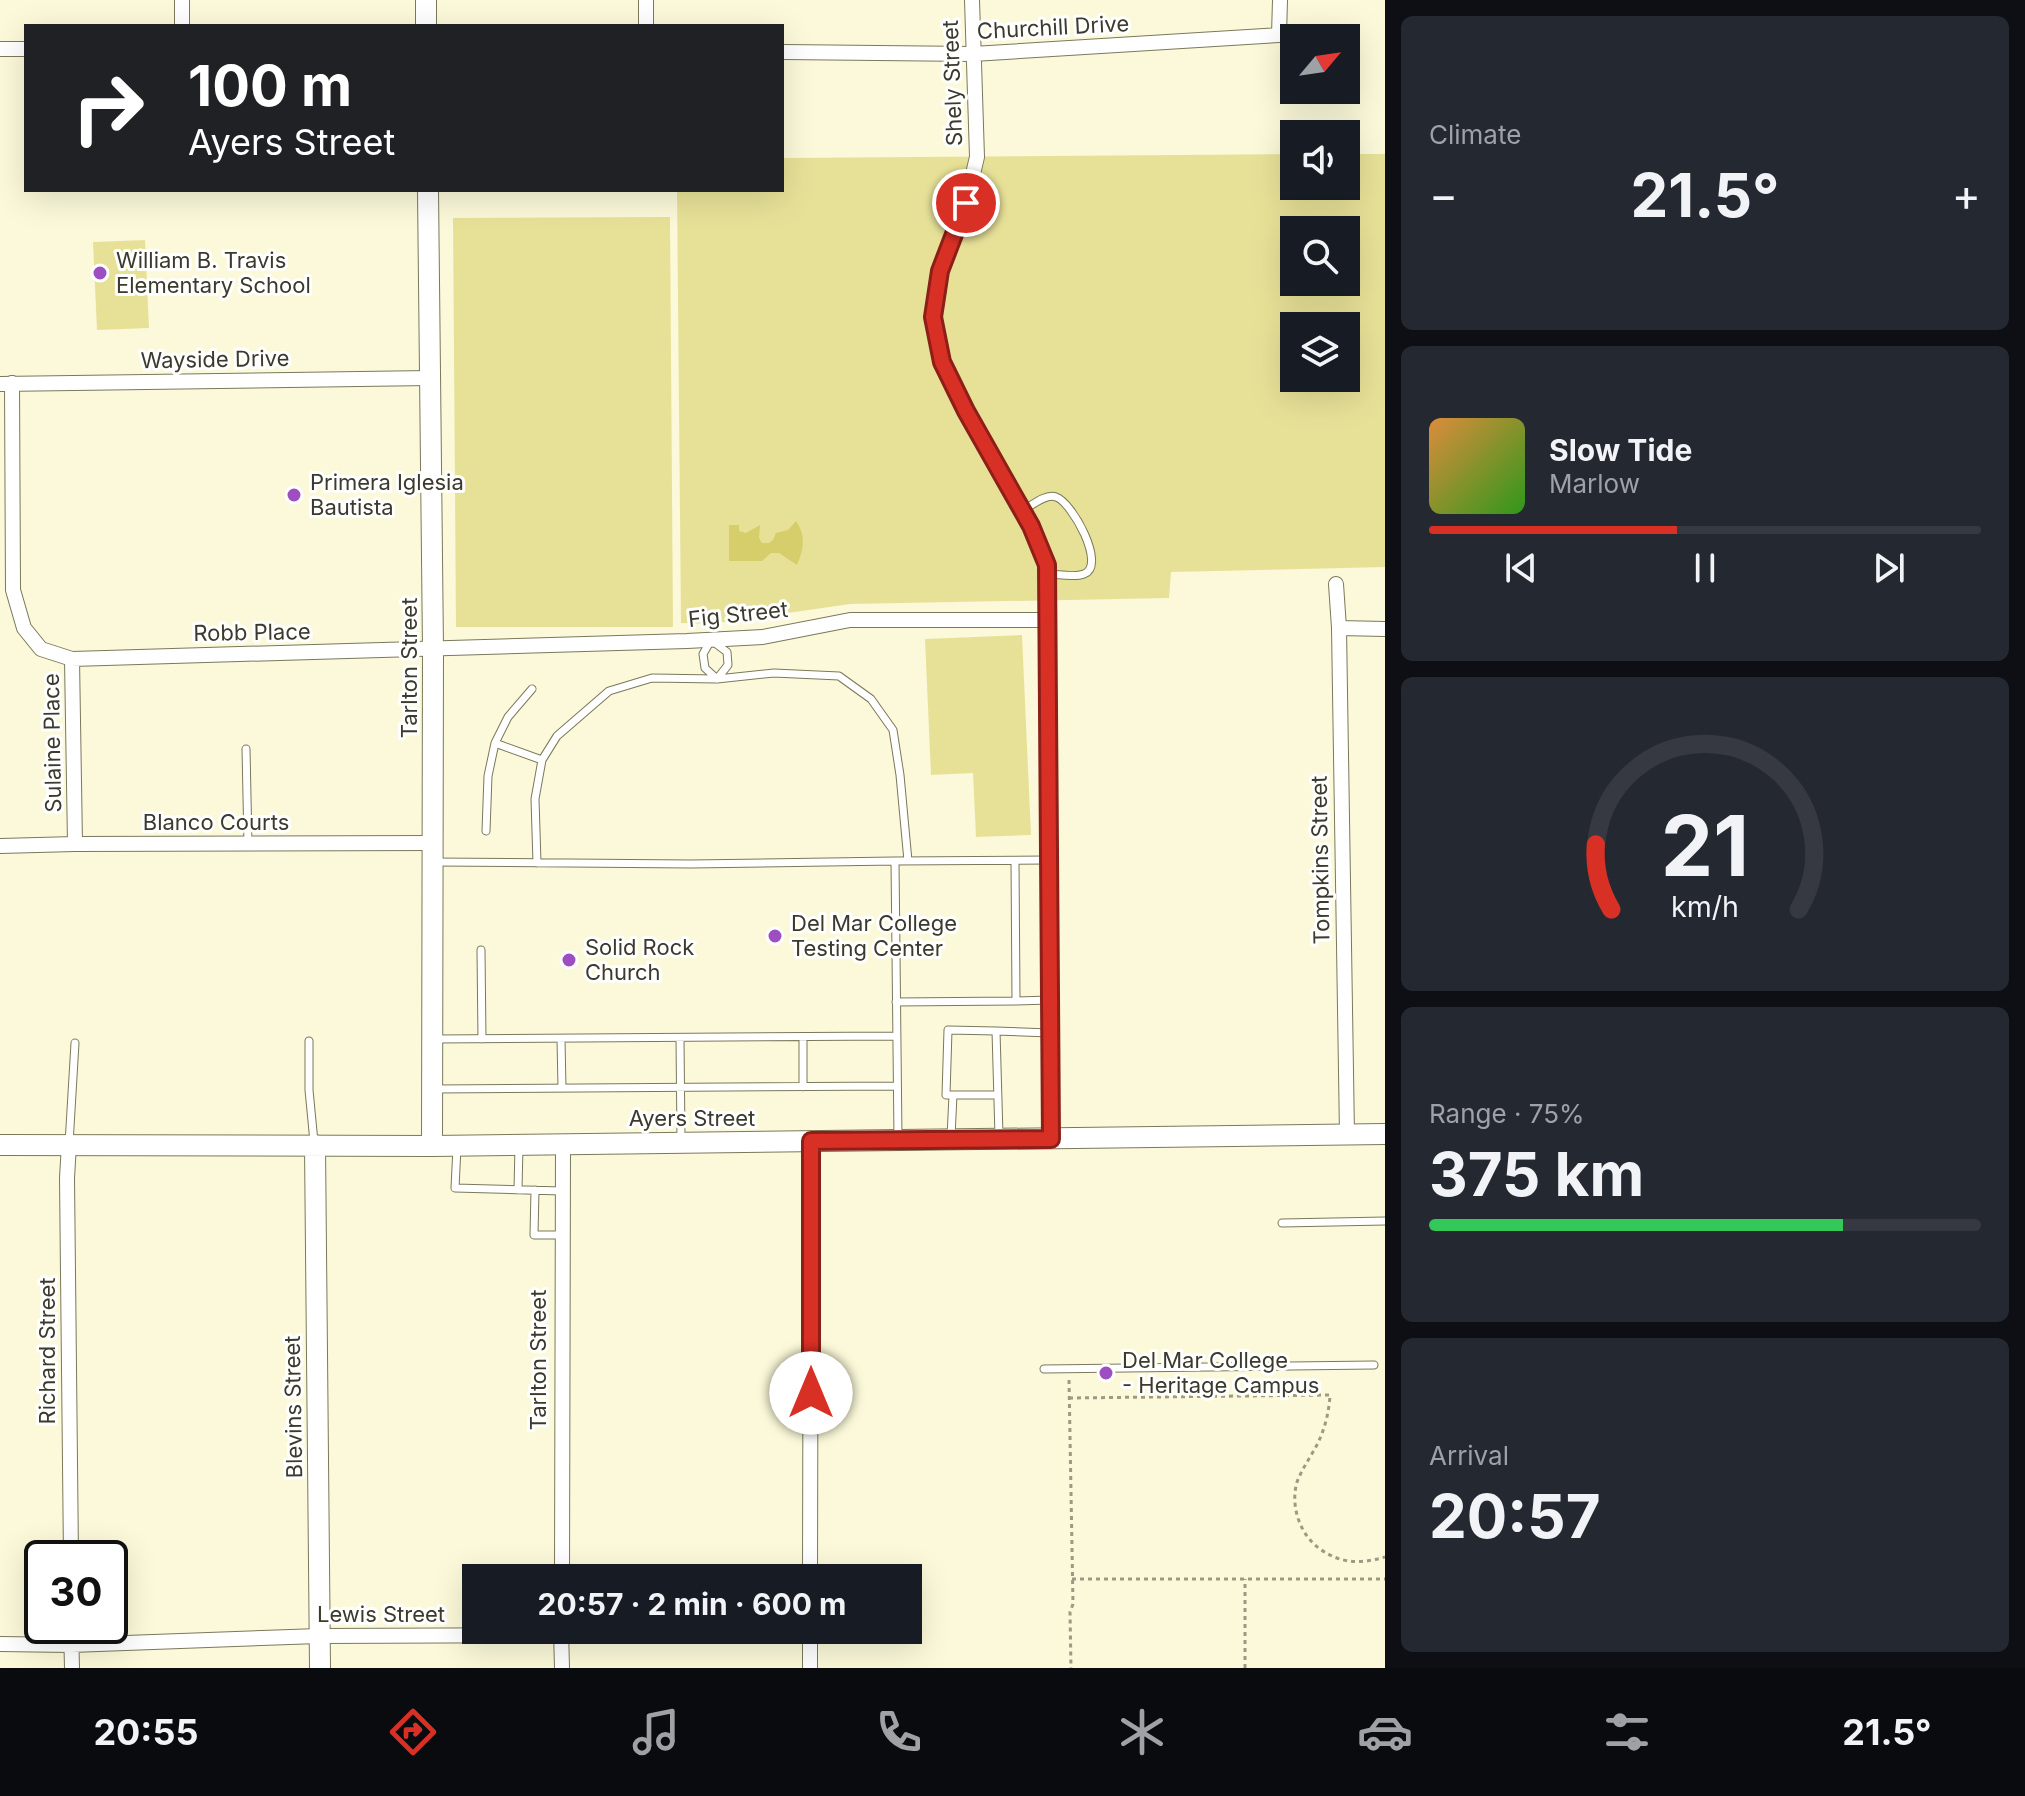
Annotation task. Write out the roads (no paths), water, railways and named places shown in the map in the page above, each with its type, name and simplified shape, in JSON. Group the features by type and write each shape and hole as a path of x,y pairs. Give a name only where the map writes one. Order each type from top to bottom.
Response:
{"street":[{"path":"182,0 182,24"},
{"path":"426,0 426,24"},
{"path":"646,0 646,24"},
{"name":"Shely Street","path":"972,0 977,157 966,203 940,271 933,317 942,362 1031,526 1047,565 1051,1139"},
{"name":"Churchill Drive","path":"784,52 973,54 1279,35 1280,0"},
{"path":"0,49 24,49"},
{"name":"Tarlton Street","path":"428,192 433,649 432,1146"},
{"name":"Wayside Drive","path":"6,384 430,378"},
{"name":"Sulaine Place","path":"6,384 13,590 24,628 41,649 72,659 75,844"},
{"name":"Tompkins Street","path":"1336,584 1347,1135"},
{"name":"Fig Street","path":"433,649 763,637 850,620 1047,620"},
{"path":"1339,628 1385,629"},
{"name":"Robb Place","path":"72,659 433,649"},
{"name":"Blanco Courts","path":"0,846 248,844 433,853"},
{"name":"Ayers Street","path":"0,1145 432,1146 1385,1134"},
{"path":"810,1564 811,1141"},
{"name":"Tarlton Street","path":"562,1564 563,1143"},
{"name":"Richard Street","path":"69,1144 71,1540"},
{"name":"Blevins Street","path":"315,1145 320,1668"},
{"name":"Lewis Street","path":"0,1644 71,1645 462,1634"},
{"path":"561,1644 562,1668"},
{"path":"810,1644 810,1668"},
{"path":"71,1645 72,1668"}],"lane":[{"path":"1022,511 1051,496 1058,497 1072,512 1091,552 1091,570 1084,575 1047,574"},
{"path":"711,640 727,652 728,665 717,679 705,668 703,654 711,640"},
{"path":"537,863 535,799 542,760 557,736 609,691 652,678 717,679 774,673 839,676 871,699 893,730 908,861"},
{"path":"486,831 488,776 495,743 508,717 532,689"},
{"path":"495,743 542,760"},
{"path":"246,749 248,844"},
{"path":"433,853 537,863 1049,860"},
{"path":"895,861 898,1140"},
{"path":"1015,861 1016,1001"},
{"path":"481,950 482,1039"},
{"path":"896,1002 1050,1000"},
{"path":"997,1095 946,1095 948,1030 1050,1033"},
{"path":"996,1031 999,1138"},
{"path":"432,1039 896,1036"},
{"path":"803,1037 803,1087"},
{"path":"680,1038 681,1142"},
{"path":"561,1039 562,1088"},
{"path":"309,1041 309,1090 315,1145"},
{"path":"69,1144 75,1043"},
{"path":"432,1089 897,1086"},
{"path":"951,1139 953,1095"},
{"path":"518,1190 519,1144"},
{"path":"458,1145 455,1188 562,1191"},
{"path":"535,1190 534,1235 562,1235"},
{"path":"1282,1223 1385,1221"},
{"path":"1044,1369 1374,1365"}],"place":[{"name":"William B. Travis Elementary School","path":"100,273"},
{"name":"Primera Iglesia Bautista","path":"294,495"},
{"name":"Del Mar College Testing Center","path":"775,936"},
{"name":"Solid Rock Church","path":"569,960"},
{"name":"Del Mar College - Heritage Campus","path":"1106,1373"}]}
